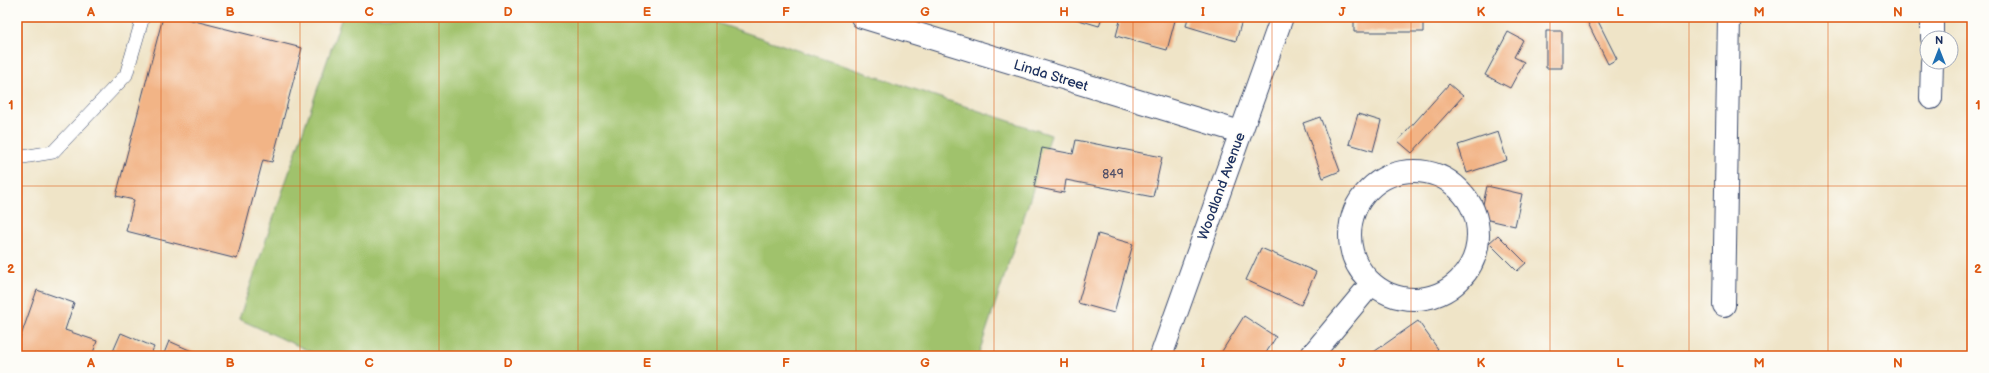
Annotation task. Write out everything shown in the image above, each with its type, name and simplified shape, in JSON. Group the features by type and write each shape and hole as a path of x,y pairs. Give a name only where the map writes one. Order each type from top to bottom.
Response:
{"street":[{"name":"Linda Street","path":"862,17 1240,132"},
{"name":"Woodland Avenue","path":"1161,356 1282,17"},
{"path":"1724,305 1729,17"},
{"path":"1932,17 1932,30"},
{"path":"1931,98 1932,70"},
{"path":"1430,171 1464,192 1478,221 1478,251 1461,281 1429,298 1393,297 1371,284 1357,267 1350,247 1349,224 1355,206 1368,188 1394,172 1430,171"},
{"path":"1311,356 1371,284"}],"lane":[{"path":"17,155 23,157 53,152 126,74 143,17"}],"green space":[{"path":"342,17 699,17 1051,135 978,356 320,356 239,319"}],"building":[{"path":"163,17 179,17 302,48 272,162 263,160 237,259 126,231 134,200 116,196"},
{"path":"1069,17 1102,17 1099,26"},
{"path":"1121,17 1176,17 1167,50 1116,36"},
{"path":"1188,17 1243,17 1236,41 1186,26"},
{"path":"1354,17 1423,17 1423,32 1354,32"},
{"path":"1585,17 1596,17 1617,59 1608,64"},
{"path":"1546,31 1562,31 1562,68 1546,68"},
{"path":"1508,32 1523,40 1514,57 1524,62 1510,88 1485,75"},
{"path":"1449,84 1463,96 1412,153 1398,141"},
{"path":"1358,114 1381,121 1373,151 1349,144"},
{"path":"1320,117 1340,171 1323,178 1303,123"},
{"path":"1498,132 1507,160 1467,173 1458,145"},
{"path":"1076,140 1162,157 1153,197 1066,180 1064,193 1034,187 1042,148 1073,154"},
{"path":"1487,186 1522,194 1515,226 1480,218"},
{"path":"1098,234 1133,244 1114,313 1078,303"},
{"path":"1498,235 1526,263 1517,271 1489,243"},
{"path":"1261,248 1316,272 1301,305 1246,280"},
{"path":"37,290 74,303 65,330 97,341 92,356 17,356 17,347"},
{"path":"1244,316 1276,337 1264,356 1219,356"},
{"path":"1418,321 1438,349 1429,356 1368,356"},
{"path":"121,333 154,347 150,356 111,356"},
{"path":"169,341 203,356 163,356"}]}
